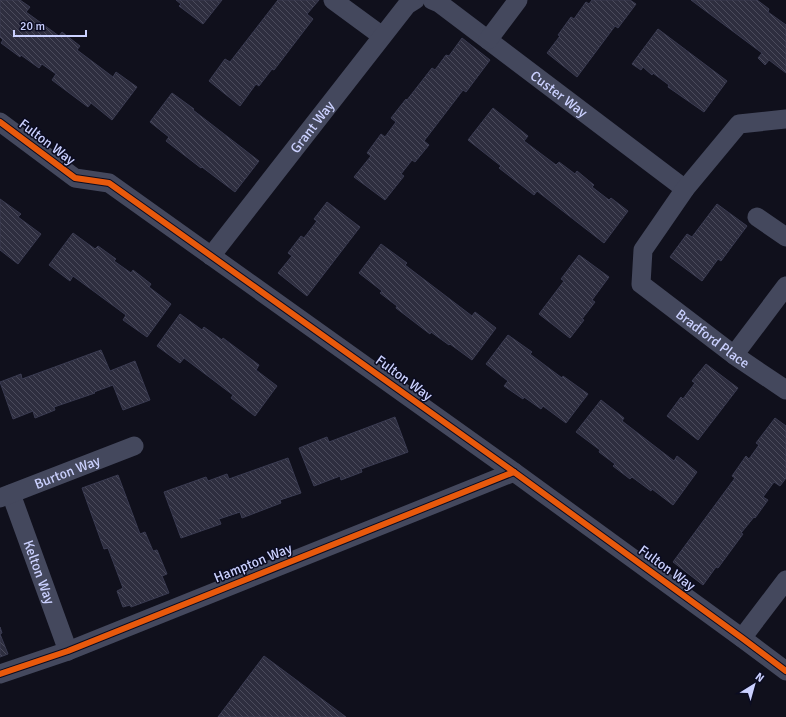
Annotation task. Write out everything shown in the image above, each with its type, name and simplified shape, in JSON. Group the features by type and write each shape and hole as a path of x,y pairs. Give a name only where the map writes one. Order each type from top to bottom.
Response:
{"street":[{"path":"333,0 382,36"},
{"name":"Grant Way","path":"211,256 382,36 407,5 415,0"},
{"name":"Custer Way","path":"432,0 439,3 685,189"},
{"path":"488,40 518,0"},
{"path":"685,189 739,124 786,119"},
{"name":"Fulton Way","path":"0,122 76,178 110,184 514,472 742,638 786,672"},
{"name":"Bradford Place","path":"685,189 643,250 641,284 734,355 786,390"},
{"path":"757,217 786,237"},
{"path":"734,355 786,286"},
{"name":"Burton Way","path":"6,496 134,446"},
{"name":"Hampton Way","path":"0,674 68,650 514,472"},
{"name":"Kelton Way","path":"6,496 68,650"},
{"path":"742,638 786,580"}],"building":[{"path":"0,0 20,0 30,7 26,12 59,36 62,32 80,46 77,50 113,77 116,72 137,87 112,120 91,103 88,107 52,80 56,74 42,64 39,68 21,55 20,57 1,43 3,40 0,37"},
{"path":"176,0 222,0 203,24 179,6 181,4"},
{"path":"278,0 319,0 307,14 313,19 274,70 272,69 259,86 256,84 240,106 209,81 225,59 230,62"},
{"path":"592,0 630,0 636,4 618,28 615,26 577,77 547,53 560,36 558,35 571,17 574,19 586,2 589,4"},
{"path":"691,0 757,0 769,9 768,12 786,25 786,73 769,60 765,65 758,58 762,53"},
{"path":"658,29 727,81 704,112 668,87 669,85 653,73 652,75 643,67 641,70 632,64"},
{"path":"462,38 490,60 466,92 463,90 424,141 429,145 415,162 412,160 401,174 404,176 385,200 354,177 371,156 367,153 381,134 385,137 396,122 391,118 432,68 435,70 446,55 449,56"},
{"path":"172,93 259,161 235,192 166,141 169,137 150,122"},
{"path":"493,108 528,136 524,141 556,165 559,162 575,174 577,171 594,185 592,187 609,200 611,198 628,211 604,243 537,191 534,195 499,168 501,166 468,140"},
{"path":"0,199 21,214 18,217 41,234 18,264 0,250"},
{"path":"327,202 360,227 307,296 278,273 292,256 288,253 301,236 304,238 317,221 314,219"},
{"path":"717,204 747,226 721,261 718,259 702,281 670,257 687,234 692,237"},
{"path":"73,233 95,249 98,246 116,259 114,261 131,273 133,270 151,284 149,287 171,304 147,337 123,320 126,315 73,276 70,281 49,265"},
{"path":"381,244 407,263 405,265 472,316 475,312 496,328 472,360 431,332 430,334 396,308 397,306 380,293 382,291 359,273"},
{"path":"579,255 609,277 592,300 595,302 582,319 584,320 570,338 539,314 564,281 561,279"},
{"path":"180,314 202,330 204,327 222,340 223,338 259,365 256,370 277,386 255,416 231,398 233,395 184,358 180,363 157,346"},
{"path":"508,335 532,352 530,354 562,378 563,376 588,394 566,423 543,406 541,409 524,397 523,399 504,386 508,381 486,364"},
{"path":"101,350 110,371 135,361 150,400 123,410 113,385 94,392 95,393 54,407 55,410 35,418 33,411 13,419 0,382 21,374 22,379"},
{"path":"706,364 738,388 698,440 667,416 681,397 683,399 695,383 692,381"},
{"path":"601,400 624,418 622,421 674,461 677,456 697,472 673,505 652,489 651,491 632,477 630,479 613,466 615,464 599,452 600,450 576,432"},
{"path":"395,417 408,452 361,469 362,472 341,480 340,476 314,486 299,448 327,437 329,442"},
{"path":"775,418 786,426 786,478 780,486 774,482 763,497 768,500 755,518 754,517 741,533 743,534 718,568 716,567 703,585 673,562 735,478 732,476 746,456 749,459 759,445 756,443"},
{"path":"288,458 301,493 280,500 281,503 242,518 240,512 219,519 221,524 181,538 164,492 206,477 208,481 227,474 229,479"},
{"path":"118,475 140,534 145,532 153,551 157,550 167,574 162,576 169,593 131,607 130,605 123,607 117,591 123,588 108,548 104,549 82,488"},
{"path":"0,634 8,654 0,657"},
{"path":"264,656 346,717 218,717"}],"cycle path":[{"path":"0,122 75,178 109,183 514,472 786,671"},
{"path":"0,674 68,651 514,472"}]}
